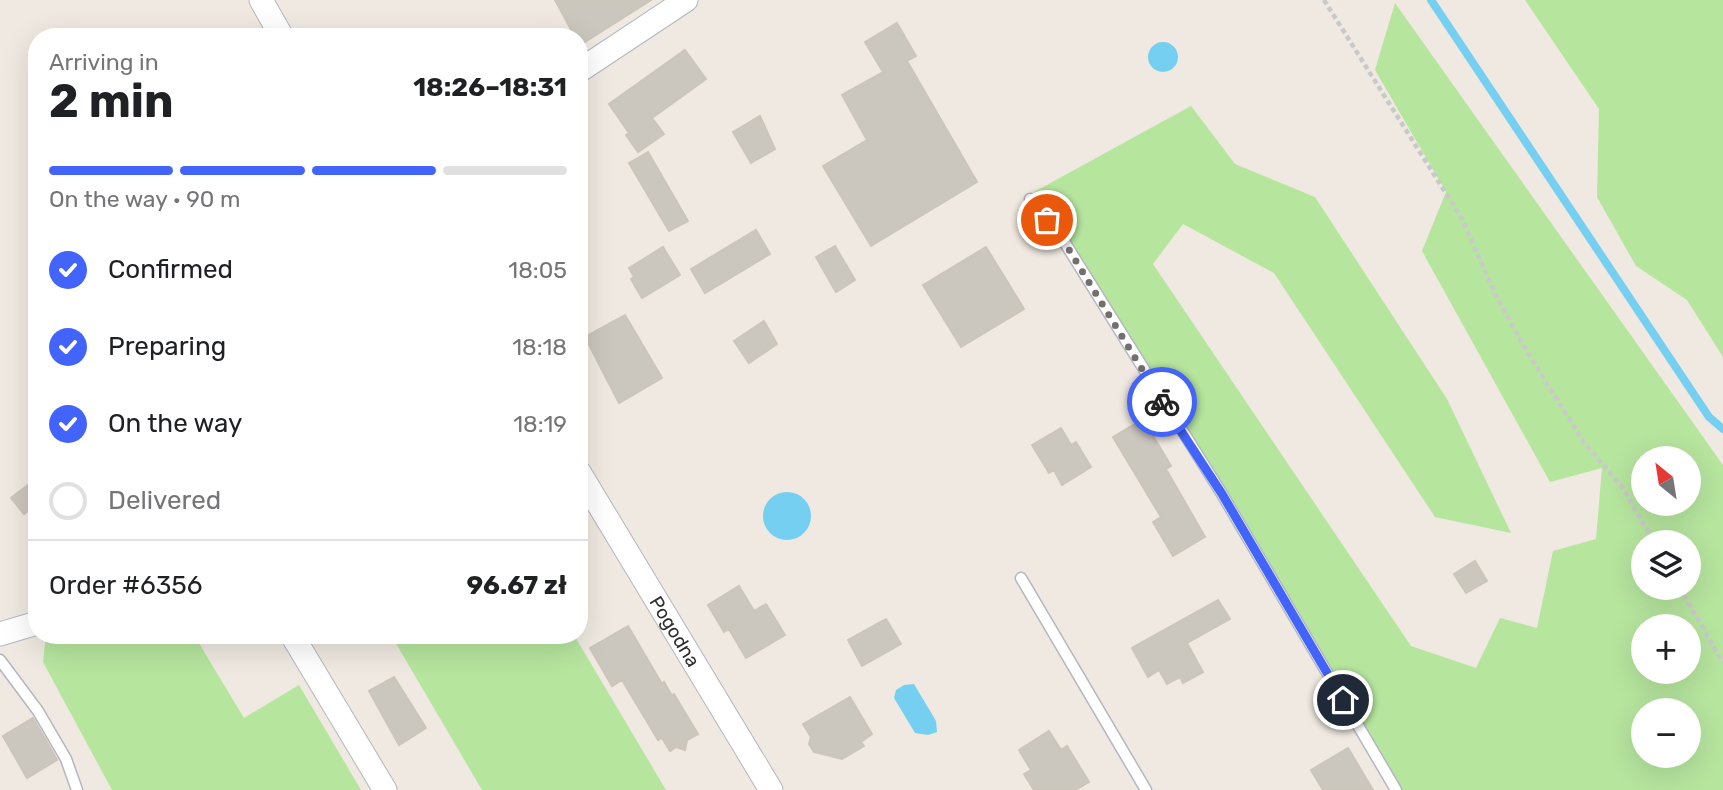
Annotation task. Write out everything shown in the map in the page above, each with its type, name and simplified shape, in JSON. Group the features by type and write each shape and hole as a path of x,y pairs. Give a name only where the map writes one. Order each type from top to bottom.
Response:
{"street":[{"path":"261,0 277,28"},
{"path":"588,65 686,0"},
{"name":"Pogodna","path":"588,487 771,790"},
{"path":"0,634 28,626"},
{"path":"297,644 385,790"}],"lane":[{"path":"1030,199 1060,235 1222,494 1396,790"},
{"path":"1021,578 1146,790"},
{"path":"0,660 38,711 66,759 76,790"}],"path":[{"path":"1324,0 1462,219 1496,296 1528,353 1585,444 1622,487 1647,530"},
{"path":"1687,600 1723,663"}],"green space":[{"path":"1525,0 1723,0 1723,357 1687,300 1636,266 1597,197 1599,109"},
{"path":"1395,3 1723,465 1723,790 1399,790 1034,192 1191,106 1235,164 1315,197 1447,399 1511,533 1435,517 1274,273 1183,224 1153,264 1411,646 1476,668 1500,618 1537,628 1553,551 1596,539 1602,468 1550,482 1422,251 1446,192 1375,70"},
{"path":"45,644 199,644 244,718 299,685 361,790 112,790 43,662"},
{"path":"396,644 579,644 666,790 482,790"}],"water":[{"path":"1163,42 1174,46 1178,57 1174,68 1163,72 1152,68 1148,57 1152,46"},
{"path":"787,492 804,499 811,516 804,533 787,540 770,533 763,516 770,499"},
{"path":"914,684 936,721 937,732 928,735 915,733 894,698 896,690 904,685"}],"building":[{"path":"555,0 651,0 588,40 588,28 570,28"},
{"path":"897,23 916,56 907,61 977,182 871,246 823,166 867,140 842,95 883,72 865,42"},
{"path":"685,50 706,79 652,118 664,134 638,152 626,135 629,133 609,104"},
{"path":"760,116 775,149 751,163 733,132"},
{"path":"648,152 688,221 669,231 629,163"},
{"path":"756,230 770,254 705,293 691,269"},
{"path":"835,246 855,280 836,292 816,257"},
{"path":"663,247 680,275 642,298 631,279 634,277 629,268"},
{"path":"986,247 1024,309 961,347 923,285"},
{"path":"625,315 662,378 619,403 588,343 588,335"},
{"path":"764,321 777,344 749,363 734,341"},
{"path":"1143,419 1171,466 1166,469 1205,537 1173,556 1153,522 1161,517 1113,437"},
{"path":"1061,428 1071,445 1076,442 1091,467 1062,485 1054,470 1049,473 1032,445"},
{"path":"28,485 28,511 24,514 11,498"},
{"path":"1475,561 1487,581 1466,593 1454,574"},
{"path":"739,586 754,611 766,604 785,635 746,658 729,629 724,632 708,605"},
{"path":"1218,600 1230,619 1187,643 1203,672 1183,683 1180,677 1167,684 1159,670 1148,677 1132,648"},
{"path":"886,619 901,644 862,666 848,640"},
{"path":"628,626 662,684 664,682 672,696 674,694 698,734 687,740 685,750 676,747 670,751 662,738 658,740 622,680 612,686 590,648"},
{"path":"394,677 426,728 399,745 369,691"},
{"path":"850,697 872,734 861,742 864,746 842,759 814,752 809,744 811,737 803,724"},
{"path":"33,718 57,760 27,778 3,736"},
{"path":"1049,731 1061,750 1067,746 1089,782 1075,790 1034,790 1024,774 1031,770 1019,750"},
{"path":"1348,748 1373,790 1323,790 1311,770"}],"waterway":[{"path":"1431,0 1709,417 1723,429"}],"way so far":[{"path":"1047,220 1060,235 1162,402"}],"route":[{"path":"1162,402 1222,494 1343,700"}]}
